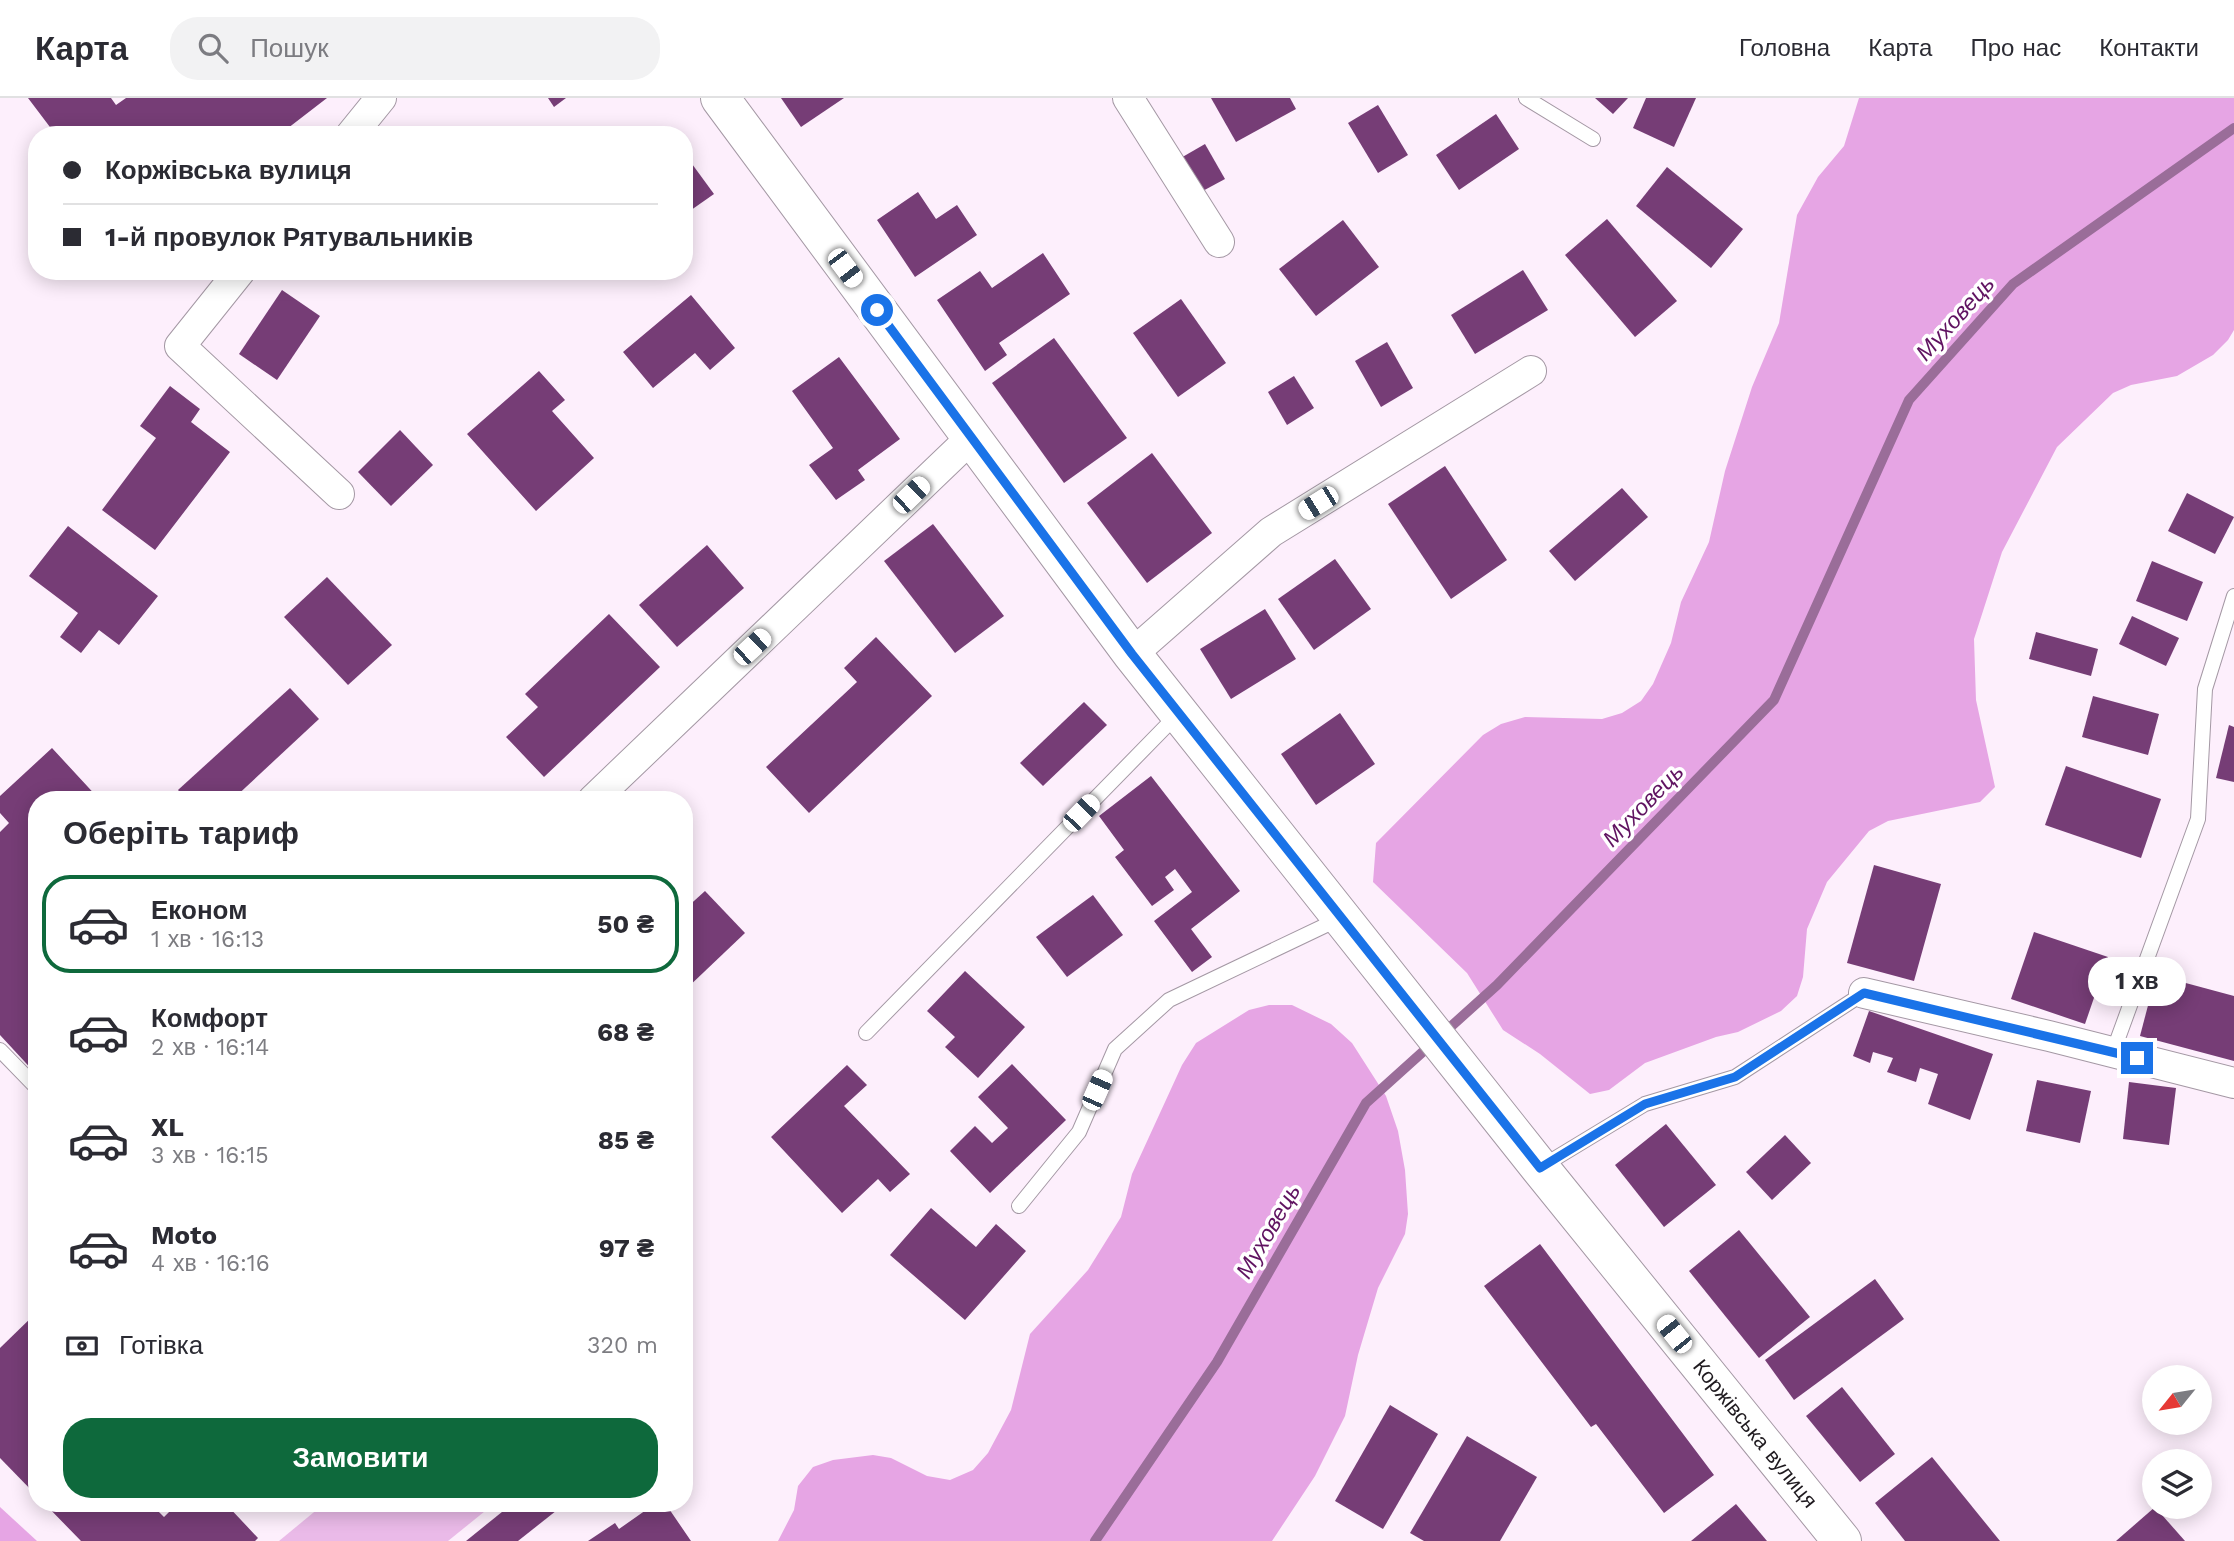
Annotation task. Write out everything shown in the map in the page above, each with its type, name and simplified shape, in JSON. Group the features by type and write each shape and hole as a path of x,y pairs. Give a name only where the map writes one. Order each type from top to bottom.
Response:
{"street":[{"path":"358,126 381,98"},
{"name":"Коржівська вулиця","path":"720,98 1132,654 1540,1168 1842,1541"},
{"path":"1128,98 1219,242"},
{"path":"233,280 180,346 339,494"},
{"path":"1132,654 1271,533 1531,371"},
{"path":"602,791 971,438"},
{"path":"1864,993 2234,1083"}],"lane":[{"path":"1526,98 1593,139"},
{"path":"2113,1052 2197,819 2205,689 2234,596"},
{"path":"866,1033 1179,713"},
{"path":"1019,1206 1079,1132 1115,1049 1169,1000 1342,917"},
{"path":"1540,1168 1645,1104 1735,1077 1864,993"},
{"path":"0,1050 28,1079"}],"shaded area":[{"path":"1859,98 2234,98 2234,330 2213,355 2177,376 2131,385 2113,393 2057,447 2002,552 1974,639 1976,700 1995,787 1980,802 1888,821 1869,831 1827,882 1807,929 1803,977 1797,996 1781,1011 1738,1032 1716,1037 1645,1063 1609,1090 1590,1094 1540,1054 1503,1030 1467,973 1373,882 1376,843 1483,735 1501,724 1525,717 1602,719 1622,713 1641,701 1653,684 1671,643 1681,602 1709,542 1725,471 1752,387 1779,323 1797,215 1818,177 1844,146"},
{"path":"1269,1005 1292,1005 1331,1024 1352,1043 1386,1096 1398,1131 1405,1170 1408,1214 1405,1234 1378,1288 1358,1355 1345,1416 1315,1476 1272,1541 778,1541 794,1510 798,1486 813,1467 833,1460 873,1455 891,1458 927,1476 950,1480 973,1470 988,1453 1011,1410 1030,1334 1088,1270 1121,1217 1132,1174 1182,1065 1196,1043 1249,1010"},
{"path":"0,1507 37,1541 0,1541"},
{"path":"314,1512 484,1512 448,1541 279,1541"}],"building":[{"path":"28,98 111,98 116,105 126,98 327,98 291,126 49,126"},
{"path":"548,98 566,98 554,107"},
{"path":"781,98 844,98 801,127"},
{"path":"1211,98 1290,98 1296,109 1236,142"},
{"path":"1595,98 1628,98 1613,114"},
{"path":"1646,98 1696,98 1674,147 1633,128"},
{"path":"1378,105 1408,155 1378,173 1348,123"},
{"path":"1496,114 1519,149 1459,190 1436,155"},
{"path":"1205,144 1225,179 1199,193 1179,159"},
{"path":"693,165 714,194 693,209"},
{"path":"1667,167 1743,229 1711,268 1636,206"},
{"path":"918,192 936,219 957,205 977,235 915,277 877,220"},
{"path":"1607,219 1677,301 1635,337 1565,255"},
{"path":"1343,220 1379,267 1316,316 1279,269"},
{"path":"1043,253 1070,294 999,343 1007,355 985,371 937,300 980,271 992,288"},
{"path":"1523,270 1548,310 1475,354 1451,315"},
{"path":"282,290 320,316 277,380 239,354"},
{"path":"691,295 735,348 710,370 695,353 653,388 623,352"},
{"path":"1181,299 1226,363 1178,397 1133,333"},
{"path":"1054,338 1127,438 1064,483 992,383"},
{"path":"1387,342 1413,388 1381,407 1355,361"},
{"path":"839,357 900,439 858,470 865,480 836,500 809,465 833,448 792,391"},
{"path":"539,371 565,400 552,411 594,458 536,511 467,434"},
{"path":"1294,376 1314,408 1287,425 1268,392"},
{"path":"170,386 200,409 191,422 230,452 155,550 102,510 156,438 140,426"},
{"path":"400,430 433,465 391,506 358,472"},
{"path":"1152,453 1212,533 1147,583 1087,503"},
{"path":"1445,466 1507,560 1451,599 1388,504"},
{"path":"1622,488 1648,517 1575,581 1549,551"},
{"path":"2187,493 2234,517 2215,554 2168,531"},
{"path":"933,524 1004,616 955,653 884,561"},
{"path":"68,526 158,596 119,645 99,630 81,653 60,637 78,613 29,576"},
{"path":"707,545 744,588 677,647 639,605"},
{"path":"1335,559 1371,609 1314,650 1278,599"},
{"path":"2152,561 2203,582 2187,621 2136,601"},
{"path":"327,577 392,645 348,685 284,617"},
{"path":"1265,609 1296,659 1231,699 1200,649"},
{"path":"609,614 660,667 544,777 506,737 538,707 525,694"},
{"path":"2132,616 2179,638 2166,666 2119,644"},
{"path":"2036,632 2098,649 2091,676 2029,659"},
{"path":"876,637 932,696 809,813 766,767 857,682 844,668"},
{"path":"290,688 319,719 242,791 178,790"},
{"path":"2093,696 2159,714 2148,755 2082,737"},
{"path":"1084,702 1107,725 1043,786 1020,763"},
{"path":"1340,713 1375,764 1316,805 1281,754"},
{"path":"2229,725 2234,727 2234,782 2216,778"},
{"path":"52,748 92,791 28,791 28,1065 0,1035 0,832 9,823 0,813 0,796"},
{"path":"2066,766 2161,799 2141,858 2045,825"},
{"path":"1151,776 1240,891 1191,929 1212,957 1192,972 1154,921 1192,892 1175,869 1165,877 1174,890 1152,906 1115,857 1124,850 1099,816"},
{"path":"1874,865 1941,884 1914,981 1847,963"},
{"path":"705,891 745,933 693,982 693,902"},
{"path":"1093,895 1123,935 1067,977 1036,937"},
{"path":"2034,932 2108,957 2085,1024 2011,999"},
{"path":"965,971 1025,1027 978,1078 945,1047 955,1037 927,1011"},
{"path":"2156,975 2234,996 2234,1061 2140,1036"},
{"path":"1869,1011 1993,1054 1970,1120 1928,1104 1938,1074 1920,1068 1916,1082 1887,1072 1893,1058 1873,1052 1870,1063 1853,1056"},
{"path":"1012,1064 1066,1120 990,1193 950,1151 975,1126 992,1143 1008,1128 978,1097"},
{"path":"847,1065 867,1085 844,1106 910,1174 890,1192 878,1179 842,1213 771,1137"},
{"path":"2037,1080 2091,1091 2080,1143 2026,1131"},
{"path":"2129,1082 2176,1088 2169,1145 2123,1139"},
{"path":"1666,1124 1716,1185 1664,1227 1615,1165"},
{"path":"1785,1135 1811,1163 1772,1200 1746,1172"},
{"path":"931,1208 976,1247 996,1224 1026,1251 965,1320 890,1255"},
{"path":"1739,1230 1810,1317 1759,1358 1689,1271"},
{"path":"1540,1244 1714,1475 1664,1513 1596,1424 1591,1427 1484,1286"},
{"path":"1875,1279 1904,1319 1794,1400 1765,1360"},
{"path":"28,1321 28,1487 0,1458 0,1348"},
{"path":"1842,1387 1895,1454 1860,1482 1806,1416"},
{"path":"1390,1405 1438,1434 1383,1529 1335,1501"},
{"path":"1467,1436 1537,1477 1500,1541 1424,1541 1410,1533"},
{"path":"1932,1457 2000,1541 1905,1541 1875,1503"},
{"path":"1736,1504 1767,1541 1691,1541"},
{"path":"53,1512 159,1512 164,1517 169,1512 233,1512 258,1538 255,1541 81,1541"},
{"path":"502,1512 555,1512 518,1541 466,1541"},
{"path":"643,1512 671,1512 691,1541 588,1541 615,1523 619,1529"},
{"path":"2142,1518 2166,1519 2185,1541 2116,1541"}],"waterway":[{"name":"Муховець","path":"1095,1541 1217,1362 1366,1103 1497,985 1774,700 1909,400 2013,284 2234,128"}],"route":[{"path":"877,310 1132,654 1540,1168 1645,1104 1735,1077 1864,993 2137,1058"}]}
